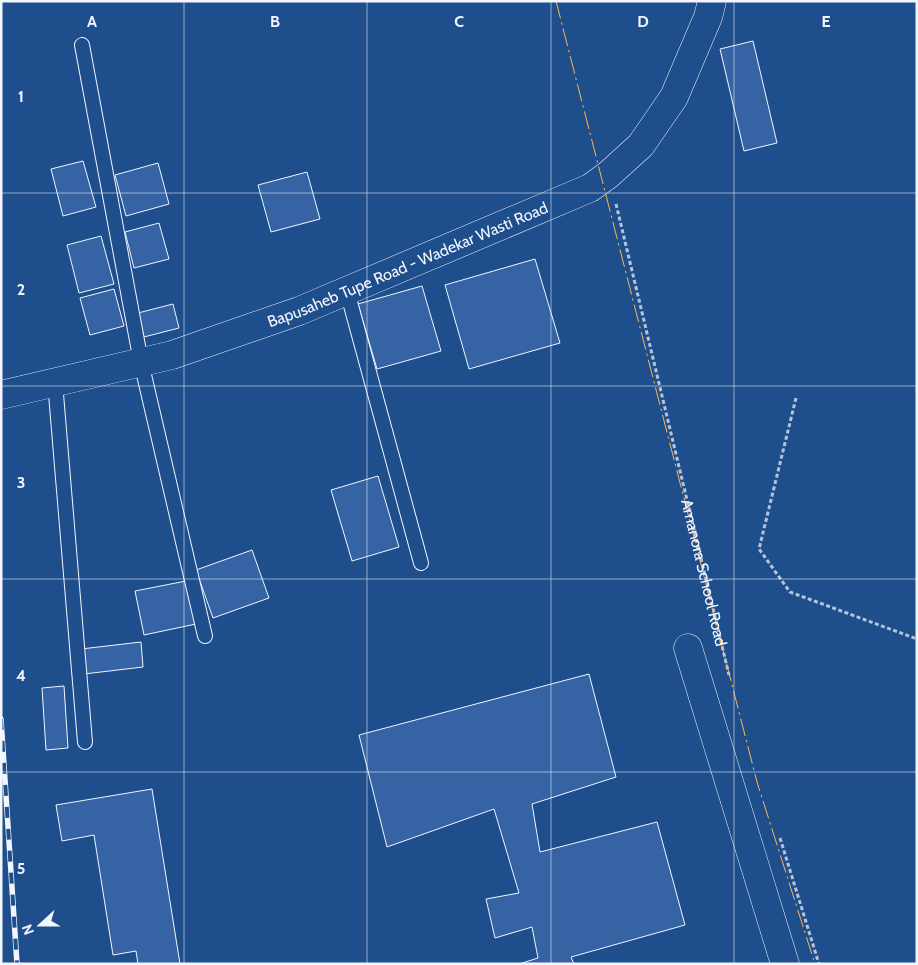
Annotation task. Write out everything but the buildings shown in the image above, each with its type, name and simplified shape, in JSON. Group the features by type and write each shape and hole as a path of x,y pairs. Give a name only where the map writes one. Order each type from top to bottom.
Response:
{"street":[{"name":"Bapusaheb Tupe Road - Wadekar Wasti Road","path":"1,395 172,355 299,311 590,188 608,175 640,145 674,97 708,17 712,1"},
{"name":"Amanora School Road","path":"688,648 785,964"}],"lane":[{"path":"82,45 141,362 205,636"},
{"path":"347,291 421,563"},
{"path":"55,382 85,742"}],"path":[{"name":"Amanora School Road","path":"608,175 731,681"},
{"path":"796,398 759,549 790,592 917,639"},
{"path":"778,832 819,964"}],"railway":[{"path":"1,719 17,964"}],"power":[{"path":"556,1 757,782 815,964"}]}
